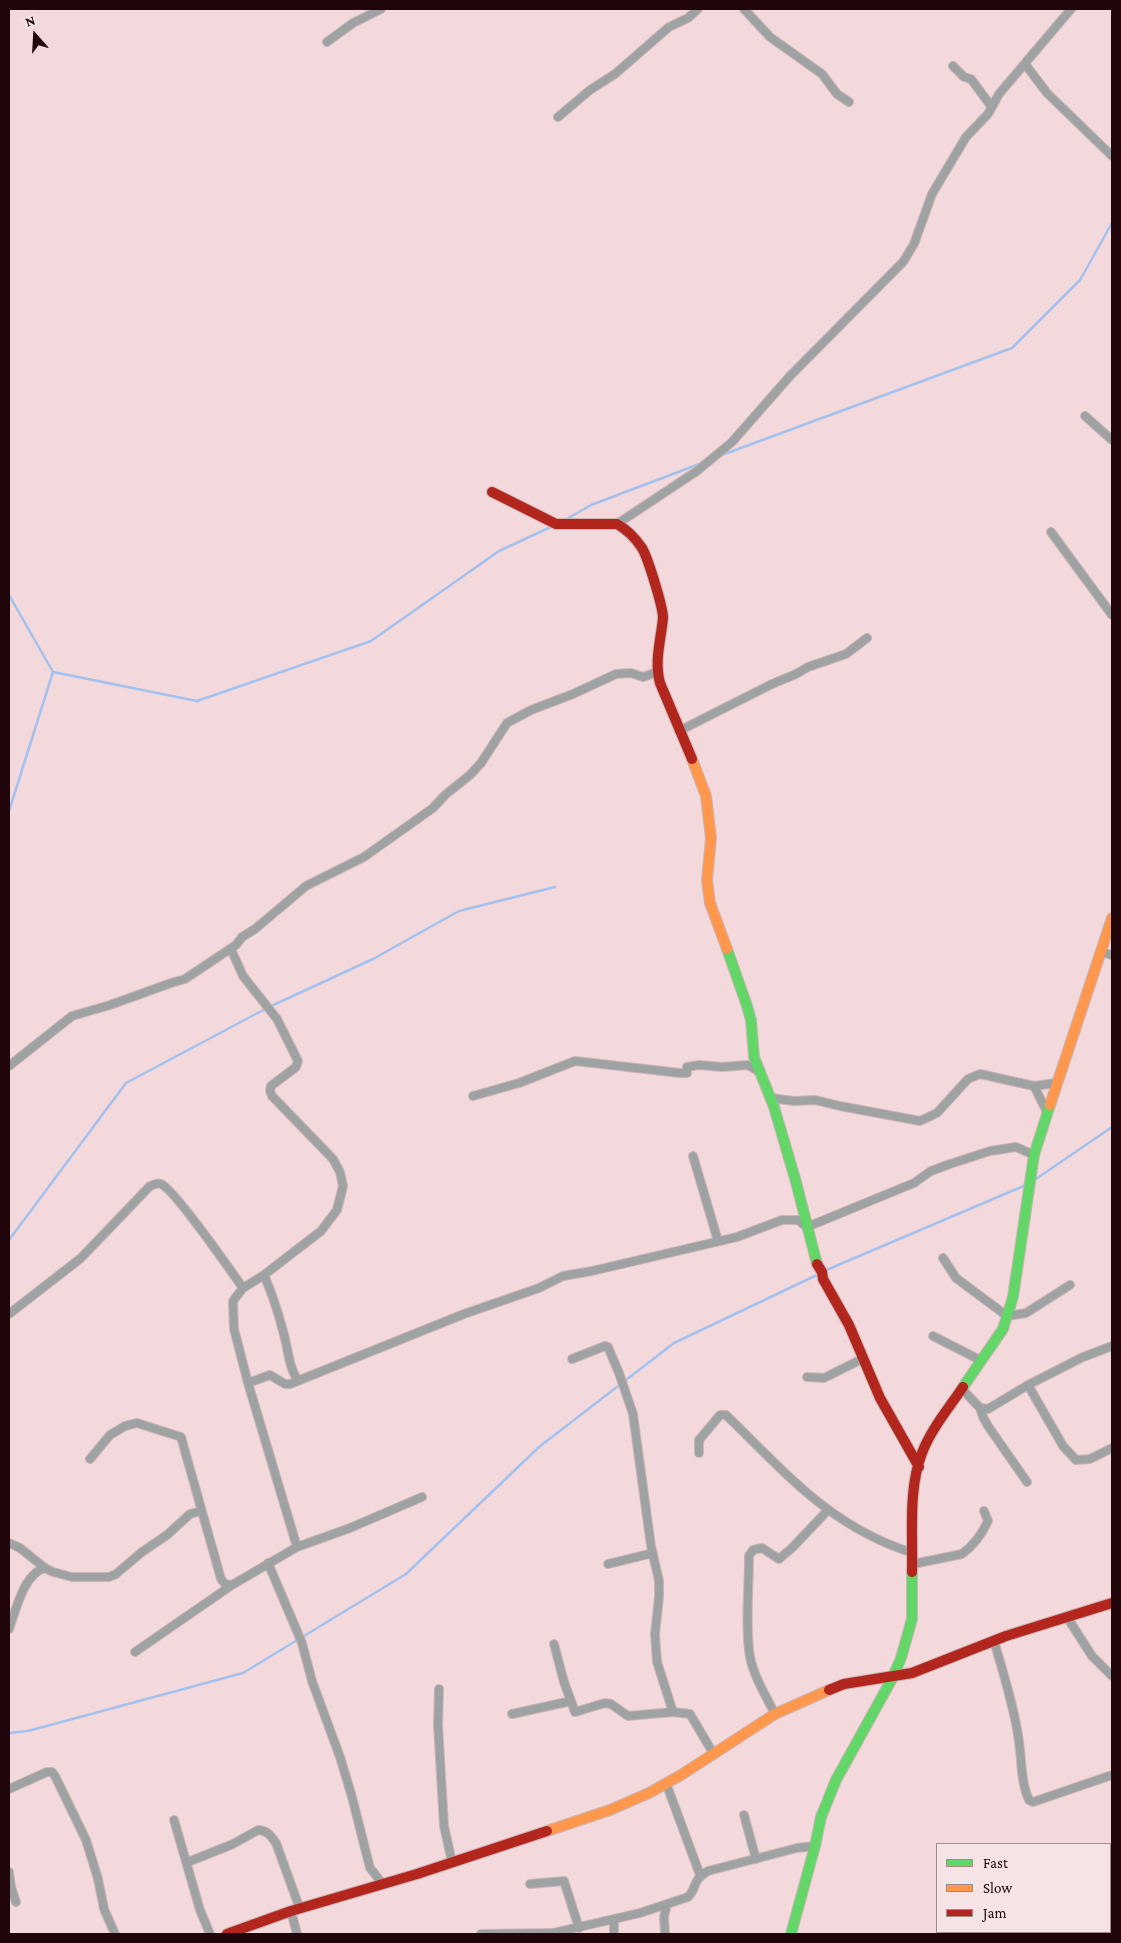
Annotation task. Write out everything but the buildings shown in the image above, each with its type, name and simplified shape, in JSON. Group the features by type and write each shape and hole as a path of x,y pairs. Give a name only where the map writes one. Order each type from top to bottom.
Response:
{"street":[{"path":"327,42 353,23 380,9"},
{"path":"558,117 590,90 615,74 669,27 688,18 698,9"},
{"path":"744,9 770,37 794,52 822,74 837,94 849,102"},
{"path":"617,524 697,471 732,442 790,376 903,262 914,244 932,194 966,137 982,122 1005,87 1071,9"},
{"path":"1025,64 1047,93 1112,156"},
{"path":"953,66 964,77 971,79 991,106"},
{"path":"1085,416 1112,440"},
{"path":"492,492 556,524 617,524 624,528 642,548 661,602 663,616 657,672 706,796 711,838 707,880 710,904 745,998 751,1020 754,1057 758,1071 771,1098 796,1182 818,1268 822,1272 823,1279 849,1325 862,1359 896,1430 919,1467"},
{"path":"1051,532 1112,616"},
{"path":"679,731 808,667 846,654 867,638"},
{"path":"9,1066 72,1016 110,1005 171,982 185,980 231,949 242,937 255,929 306,886 364,857 432,808 481,763 507,723 531,710 574,694 616,674 631,673 642,677 657,672"},
{"path":"791,1934 821,1817 836,1780 893,1677 901,1658 912,1619 913,1505 922,1453 934,1429 963,1390 1003,1329 1013,1297 1034,1155 1056,1083 1112,918"},
{"path":"231,949 243,976 277,1019 298,1061 296,1066 271,1086 272,1096 333,1159 340,1172 343,1186 337,1210 330,1221 264,1275 243,1288 233,1300 234,1328 248,1383 297,1547"},
{"path":"1100,952 1112,955"},
{"path":"473,1096 519,1082 569,1062 680,1073 687,1073 687,1067 699,1065 722,1067 748,1065 758,1071"},
{"path":"771,1098 815,1100 920,1120 937,1113 968,1079 980,1074 1034,1086 1056,1083"},
{"path":"1034,1086 1047,1112"},
{"path":"806,1227 914,1183 931,1170 990,1151 1016,1147 1034,1155"},
{"path":"693,1156 718,1241"},
{"path":"9,1314 81,1258 150,1186 158,1183 163,1184 192,1219 243,1288"},
{"path":"248,1383 270,1375 285,1384 298,1380 464,1314 540,1288 563,1276 603,1269 718,1241 782,1220 798,1220 806,1227"},
{"path":"944,1258 956,1278 1007,1316 1026,1313 1070,1285"},
{"path":"264,1275 274,1300 288,1355 298,1380"},
{"path":"934,1336 982,1361"},
{"path":"572,1359 605,1346 608,1347 619,1372 633,1414 653,1553 659,1581 655,1634 657,1662 673,1712"},
{"path":"980,1408 988,1409 1083,1357 1112,1346"},
{"path":"807,1377 824,1378 862,1359"},
{"path":"1028,1386 1063,1446 1076,1460 1090,1459 1112,1448"},
{"path":"963,1390 980,1408 988,1426 1027,1482"},
{"path":"699,1453 699,1440 720,1415 726,1415 810,1496 828,1510 847,1524 870,1536 913,1553"},
{"path":"90,1459 110,1435 125,1426 137,1423 181,1437 211,1540 220,1579 225,1584 232,1585"},
{"path":"135,1652 232,1585 297,1547 350,1528 422,1497"},
{"path":"775,1714 754,1672 750,1657 748,1633 749,1556 753,1550 762,1548 779,1559 828,1510"},
{"path":"9,1543 20,1548 45,1568 72,1577 109,1577 116,1574 142,1552 167,1536 190,1514 201,1511"},
{"path":"913,1564 962,1554 975,1542 988,1521 984,1511"},
{"path":"608,1564 653,1553"},
{"path":"268,1563 302,1643 312,1681 340,1757 370,1868 382,1883"},
{"path":"9,1629 28,1581 38,1570 45,1568"},
{"path":"227,1934 295,1910 452,1862 610,1810 666,1783 775,1714 844,1684 893,1677 928,1668 994,1641 1112,1603"},
{"path":"1067,1617 1092,1656 1112,1676"},
{"path":"994,1641 1008,1688 1018,1736 1022,1776 1029,1800 1033,1802 1112,1775"},
{"path":"554,1644 570,1701 575,1712 605,1703 611,1704 628,1716 673,1712 690,1714 713,1753"},
{"path":"439,1689 438,1725 444,1826 452,1862"},
{"path":"512,1714 570,1701"},
{"path":"9,1789 47,1772 52,1772 55,1776 86,1840 98,1879 104,1909 115,1934"},
{"path":"666,1783 700,1876"},
{"path":"744,1815 756,1859"},
{"path":"174,1820 188,1862 200,1910 210,1934"},
{"path":"188,1862 240,1841 258,1830 263,1830 276,1843 295,1910 297,1934"},
{"path":"481,1934 553,1933 614,1920 688,1897 700,1876 708,1871 797,1848 815,1846"},
{"path":"9,1872 16,1902"},
{"path":"530,1884 564,1881 579,1928"},
{"path":"666,1934 664,1917 667,1904"},
{"path":"614,1920 614,1934"}],"waterway":[{"path":"719,456 1012,348 1080,280 1112,223"},
{"path":"565,520 591,505 702,463"},
{"path":"53,672 197,701 371,641 499,551 553,526"},
{"path":"9,595 53,672 9,811"},
{"path":"9,1240 126,1083 269,1007 373,959 459,911 555,887"},
{"path":"1033,1181 1112,1127"},
{"path":"824,1271 1026,1185"},
{"path":"9,1733 28,1731 243,1673 406,1574 539,1447 674,1343 819,1274"}],"traffic: fast":[{"path":"727,949 751,1020 754,1057 774,1107 817,1264"},
{"path":"963,1387 1003,1329 1013,1297 1034,1155 1050,1105"},
{"path":"791,1934 821,1817 836,1780 893,1677 901,1658 912,1619 912,1572"}],"traffic: slow":[{"path":"692,759 706,796 711,838 707,880 710,903 727,949"},
{"path":"1050,1105 1112,918"},
{"path":"547,1831 610,1810 649,1793 681,1775 775,1714 829,1690"}],"traffic: jam":[{"path":"492,492 556,524 617,524 627,531 640,545 645,553 658,594 663,618 658,675 692,759"},
{"path":"817,1264 822,1272 823,1279 849,1325 880,1398 919,1467"},
{"path":"912,1572 912,1511 918,1467 930,1436 963,1387"},
{"path":"829,1690 844,1684 912,1673 1006,1636 1112,1603"},
{"path":"227,1934 291,1911 417,1874 547,1831"}]}
